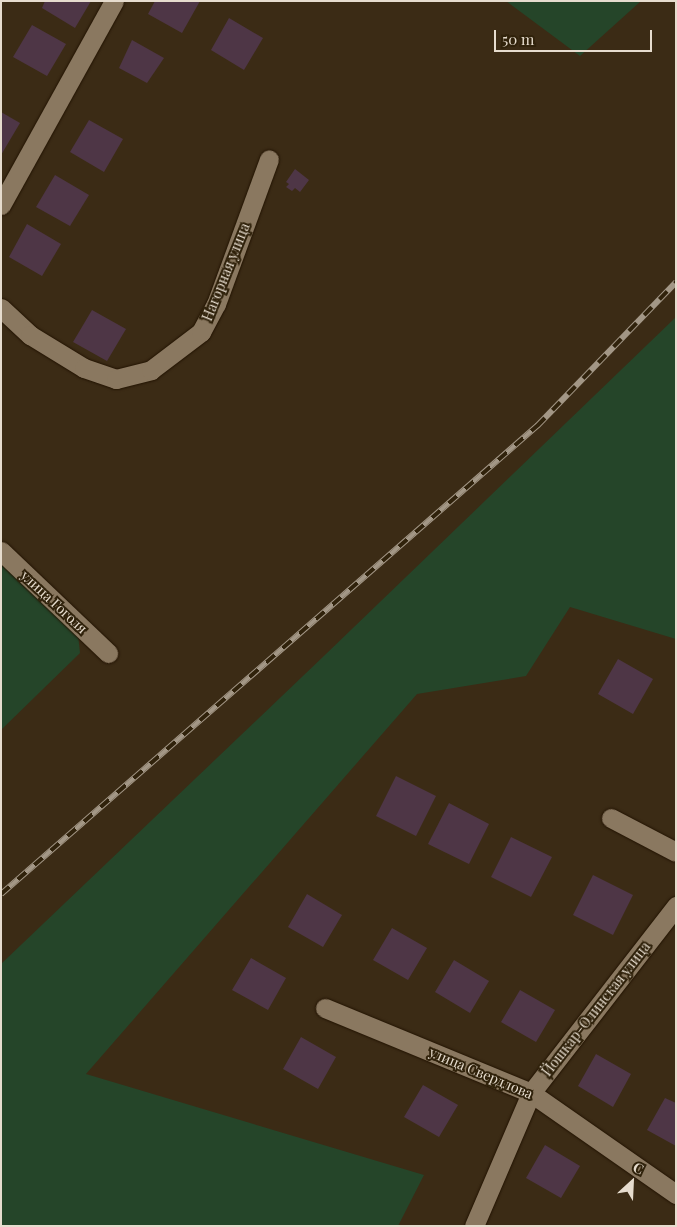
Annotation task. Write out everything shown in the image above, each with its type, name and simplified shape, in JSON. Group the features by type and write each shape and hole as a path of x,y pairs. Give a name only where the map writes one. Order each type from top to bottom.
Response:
{"street":[{"path":"1,205 114,1"},
{"name":"Нагорная улица","path":"1,308 30,335 84,368 116,379 151,370 201,332 216,304 269,159"},
{"name":"улица Гоголя","path":"1,551 108,653"},
{"path":"611,818 676,852"},
{"name":"Йошкар-Олинская улица","path":"474,1226 531,1093 676,906"},
{"name":"улица Свердлова","path":"324,1008 531,1093 676,1194"}],"green space":[{"path":"506,1 641,1 580,56"},
{"path":"676,317 676,639 570,607 526,676 417,694 86,1074 424,1175 398,1226 1,1226 1,964"},
{"path":"1,558 77,624 80,653 1,730"}],"building":[{"path":"45,1 91,1 75,28 42,8"},
{"path":"155,1 200,1 182,33 148,14"},
{"path":"229,18 263,38 244,70 211,50"},
{"path":"32,25 66,44 47,76 13,57"},
{"path":"132,40 164,58 147,83 119,68"},
{"path":"1,112 20,123 1,155"},
{"path":"89,120 123,139 104,172 70,152"},
{"path":"295,169 309,180 300,192 295,188 292,191 286,187 289,184 286,182"},
{"path":"55,175 89,195 70,226 36,207"},
{"path":"27,224 61,244 42,276 9,257"},
{"path":"92,310 126,329 107,361 73,342"},
{"path":"618,659 653,679 633,714 598,694"},
{"path":"396,776 436,796 416,836 376,816"},
{"path":"449,803 489,824 469,864 428,844"},
{"path":"511,837 552,857 531,897 491,877"},
{"path":"593,875 633,895 613,935 573,915"},
{"path":"307,894 342,915 323,947 288,927"},
{"path":"392,928 427,948 408,980 373,960"},
{"path":"251,958 286,978 268,1010 232,990"},
{"path":"454,960 489,981 470,1013 435,992"},
{"path":"520,990 555,1010 536,1042 501,1022"},
{"path":"301,1037 336,1057 318,1089 283,1069"},
{"path":"596,1054 631,1074 613,1107 578,1086"},
{"path":"423,1085 458,1105 439,1137 404,1117"},
{"path":"665,1098 676,1103 676,1146 647,1130"},
{"path":"545,1145 580,1166 561,1198 526,1178"}],"railway":[{"path":"1,894 537,426 676,282"}]}
